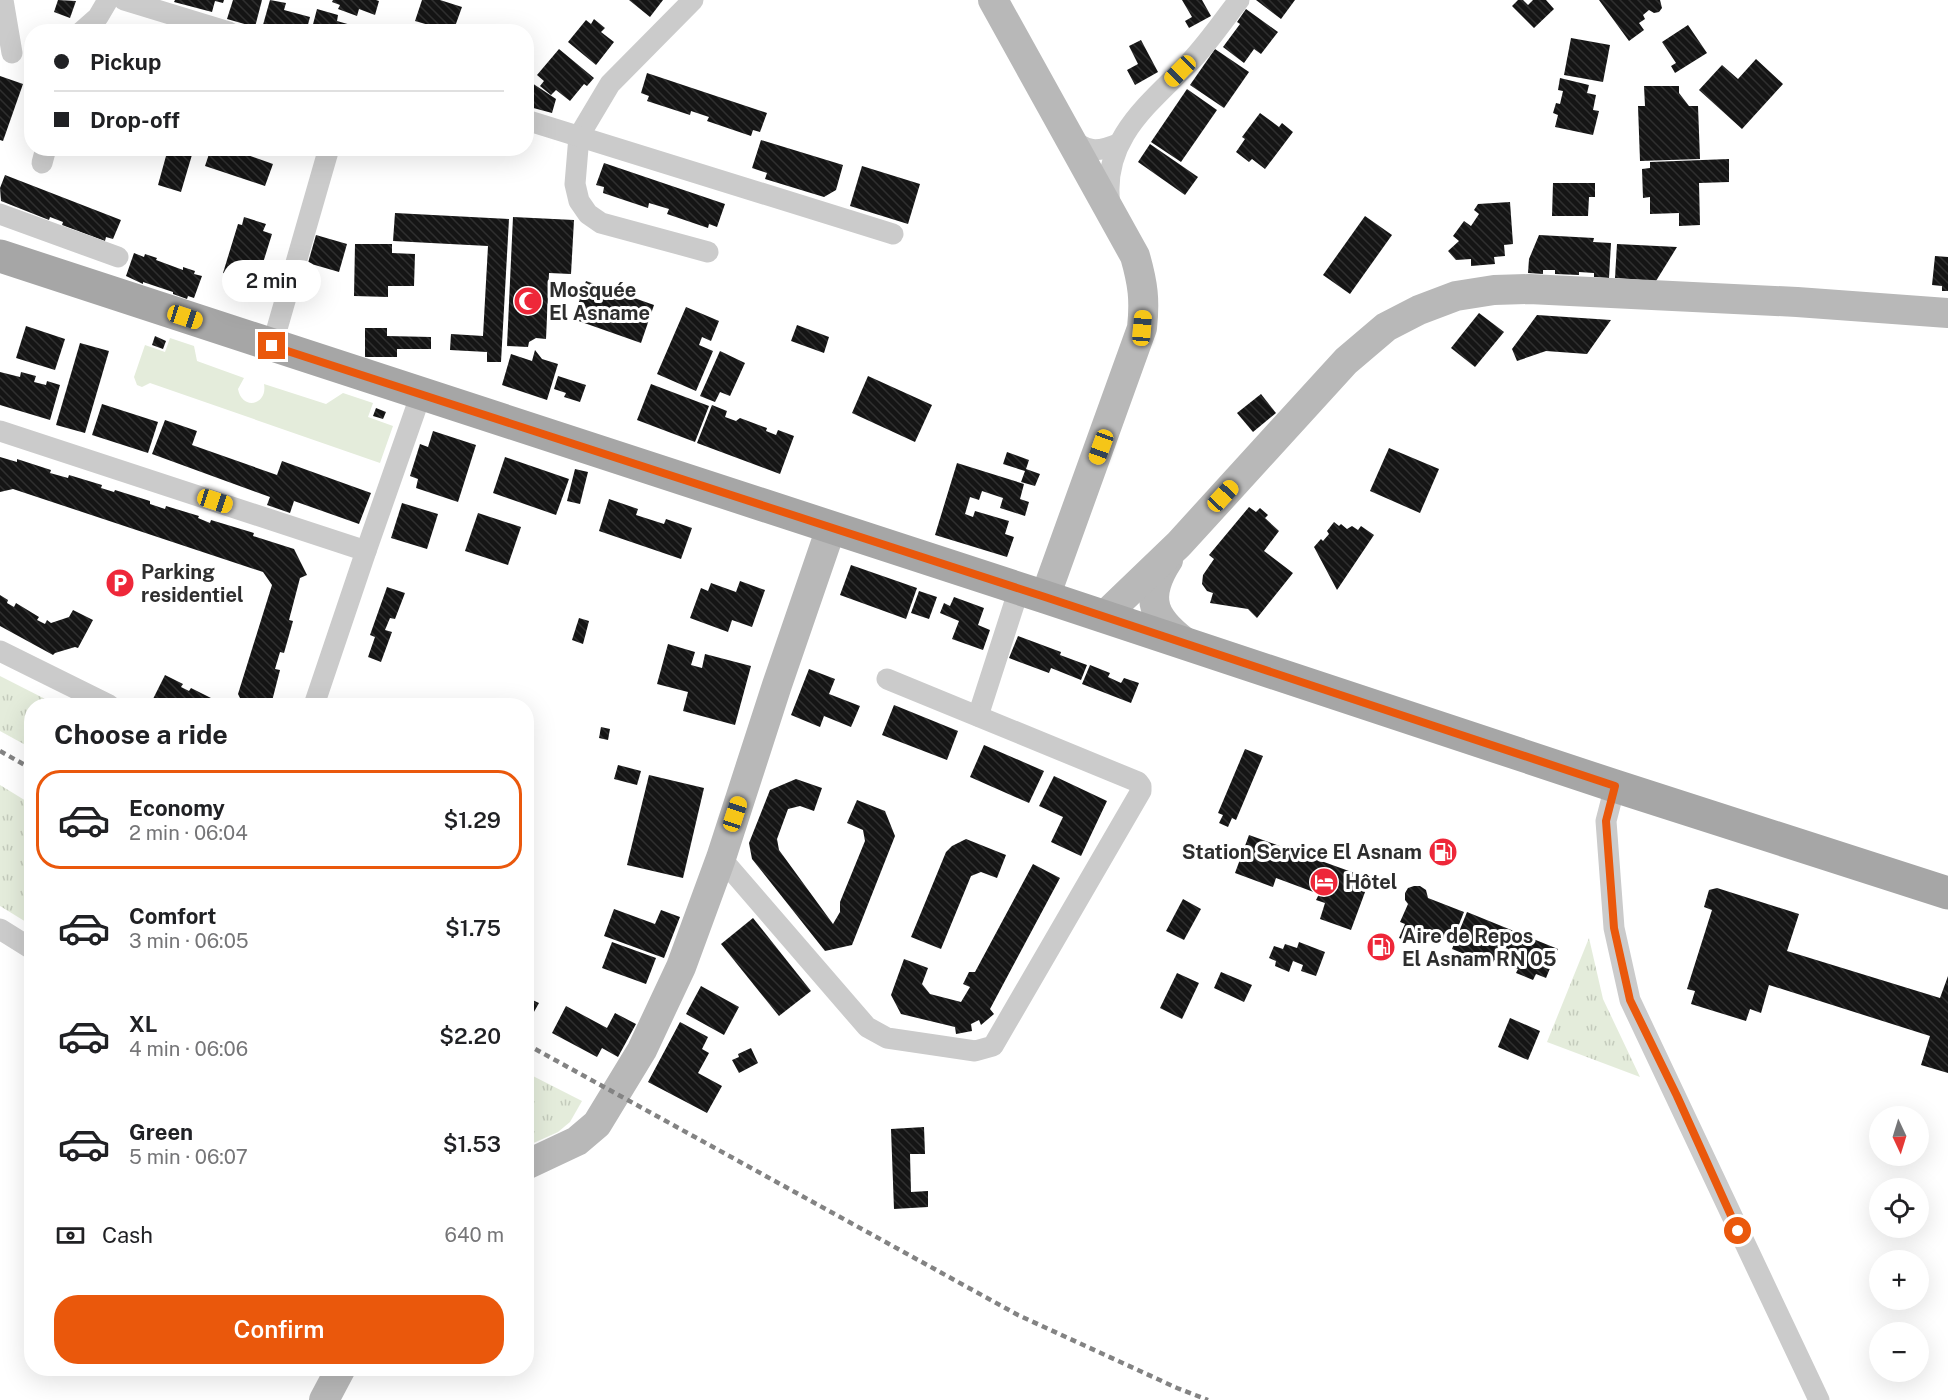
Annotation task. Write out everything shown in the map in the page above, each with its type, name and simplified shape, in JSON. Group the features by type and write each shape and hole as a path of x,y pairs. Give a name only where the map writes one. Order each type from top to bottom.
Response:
{"main road":[{"path":"0,256 1948,893"}],"street":[{"path":"3,0 15,52"},
{"path":"90,24 98,17 108,0"},
{"path":"123,0 202,24"},
{"path":"693,0 610,84 579,136 575,184 579,201 588,214 601,223 708,252"},
{"path":"978,716 1128,371 1142,328 1144,306 1143,284 1135,256 993,0"},
{"path":"1111,215 1108,188 1110,168 1118,144 1126,130 1191,60 1239,0"},
{"path":"534,122 893,234"},
{"path":"1067,135 1086,149 1103,150 1118,144"},
{"path":"272,346 327,156"},
{"path":"0,213 118,257"},
{"path":"1103,617 1179,544 1346,361 1386,327 1419,310 1456,296 1494,290 1528,289 1797,302 1948,313"},
{"path":"316,698 421,394"},
{"path":"0,431 366,551"},
{"path":"534,1161 577,1141 597,1124 642,1050 681,967 721,858 831,528"},
{"path":"1179,544 1161,570 1154,586 1154,605 1161,619 1174,634 1190,646"},
{"path":"0,651 95,698"},
{"path":"721,858 867,1027 887,1038 953,1048 975,1051 993,1046 1142,786 1138,782 887,679"},
{"path":"1615,786 1606,821 1614,928 1630,1000 1819,1400"},
{"path":"0,929 24,944"},
{"path":"324,1400 337,1376"}],"green space":[{"path":"170,338 194,346 197,361 244,378 238,389 240,396 249,403 259,401 264,391 264,384 326,404 343,393 373,403 368,417 393,426 380,463 150,383 142,387 137,385 134,377 145,345 165,352"},
{"path":"0,676 43,698 24,698 24,744 0,731"},
{"path":"0,785 24,800 24,921 0,906"},
{"path":"1589,938 1603,999 1640,1077 1547,1042"},
{"path":"534,1077 582,1101 570,1122 558,1132 534,1143"}],"building":[{"path":"58,0 76,1 70,18 54,12"},
{"path":"175,0 224,0 223,3 215,1 212,12 174,2"},
{"path":"233,0 262,0 256,24 244,24 227,19"},
{"path":"270,0 286,3 284,10 310,17 308,24 263,24"},
{"path":"333,0 379,1 375,15 359,9 357,16 338,9 340,5 332,2"},
{"path":"422,0 440,0 462,7 456,24 425,24 415,21"},
{"path":"629,0 663,0 650,17"},
{"path":"1182,0 1202,0 1211,16 1189,28 1185,21 1192,17"},
{"path":"1256,0 1295,0 1281,19"},
{"path":"1518,0 1523,0 1528,5 1533,0 1546,0 1554,9 1534,28 1512,6"},
{"path":"1599,0 1660,0 1662,8 1659,12 1654,13 1649,10 1643,15 1645,19 1639,23 1644,30 1629,41"},
{"path":"317,9 338,15 337,21 348,24 313,24"},
{"path":"1246,9 1278,32 1261,54 1254,49 1244,63 1223,47 1240,24 1237,22"},
{"path":"594,19 605,28 601,32 614,42 596,65 568,42 586,20 591,24"},
{"path":"1688,25 1707,53 1675,73 1671,66 1676,63 1662,42"},
{"path":"1571,38 1610,45 1603,82 1564,75"},
{"path":"1141,40 1158,72 1135,85 1127,70 1138,64 1129,46"},
{"path":"559,49 594,78 587,86 584,84 570,101 556,90 551,95 540,86 544,81 537,75"},
{"path":"1215,49 1249,72 1224,108 1190,85"},
{"path":"1756,59 1783,84 1742,129 1699,90 1722,65 1738,79"},
{"path":"647,73 767,113 760,132 753,130 751,136 707,121 709,117 691,111 690,115 647,101 649,96 641,93"},
{"path":"0,76 23,84 3,141 0,140"},
{"path":"1560,78 1589,85 1587,93 1596,95 1593,110 1599,111 1593,135 1555,127 1558,115 1553,113 1556,103 1560,104 1563,91 1558,90"},
{"path":"534,84 556,99 552,113 534,108"},
{"path":"1644,86 1679,86 1679,93 1689,106 1698,106 1700,159 1640,161 1638,106 1645,106"},
{"path":"1187,89 1217,110 1181,162 1151,142"},
{"path":"1260,113 1279,127 1282,123 1293,132 1265,169 1252,159 1249,162 1236,152 1245,139 1242,137"},
{"path":"761,140 843,165 836,190 824,197 765,179 767,173 752,168"},
{"path":"1150,144 1198,177 1185,195 1138,162"},
{"path":"166,156 192,156 181,192 158,185"},
{"path":"208,156 250,156 273,164 265,186 205,166"},
{"path":"1729,159 1729,182 1699,183 1700,225 1679,226 1679,213 1650,214 1650,197 1643,198 1642,169 1650,168 1650,162"},
{"path":"604,163 725,204 717,227 709,224 708,228 667,214 669,209 649,203 648,208 603,193 604,187 596,185"},
{"path":"862,166 920,184 908,224 850,206"},
{"path":"5,175 121,220 113,239 106,237 105,241 62,225 63,222 50,217 49,220 1,201 0,188"},
{"path":"1553,183 1595,183 1595,197 1589,197 1588,216 1552,216"},
{"path":"1510,202 1513,244 1504,245 1505,256 1494,257 1495,264 1471,266 1471,259 1456,260 1448,251 1459,241 1453,236 1464,221 1471,226 1479,214 1474,210 1478,204"},
{"path":"395,213 509,219 501,362 487,362 487,352 450,350 451,334 483,336 488,246 393,241"},
{"path":"1365,216 1392,235 1350,294 1323,275"},
{"path":"244,217 266,224 263,231 272,234 257,282 250,280 247,289 224,282 227,274 223,273 238,224 242,225"},
{"name":"Mosquée El Asname","path":"513,217 574,220 571,274 549,273 546,339 536,338 529,342 528,347 507,346"},
{"path":"316,235 347,244 339,272 308,263"},
{"path":"1539,235 1594,238 1593,242 1611,243 1609,278 1594,277 1594,273 1555,274 1555,270 1543,270 1543,274 1528,273 1529,259"},
{"path":"355,244 392,244 392,253 415,254 414,286 388,286 388,297 354,296"},
{"path":"1617,244 1677,247 1656,281 1615,278"},
{"path":"134,253 157,258 156,260 183,270 183,267 195,271 194,274 202,276 194,298 188,296 187,299 126,276"},
{"path":"1935,256 1948,257 1948,291 1942,291 1942,286 1932,285"},
{"path":"586,281 654,305 641,343 573,319"},
{"path":"686,307 719,321 711,341 702,337 699,345 713,351 696,391 657,374"},
{"path":"1479,313 1504,332 1475,367 1451,348"},
{"path":"1537,315 1611,320 1587,354 1546,351 1517,361 1512,349"},
{"path":"797,325 829,337 824,353 791,341"},
{"path":"26,326 65,339 55,370 16,358"},
{"path":"365,328 387,328 387,336 431,337 431,349 397,349 397,357 365,357"},
{"path":"155,336 166,341 163,349 152,345"},
{"path":"80,343 109,351 85,433 56,425"},
{"path":"535,350 542,359 558,364 547,400 502,385 511,354 532,361"},
{"path":"720,351 745,363 730,396 720,392 715,402 700,396"},
{"path":"0,372 20,377 21,372 36,376 34,382 46,385 47,381 60,385 50,420 0,405"},
{"path":"558,376 586,385 580,402 564,397 566,393 554,389"},
{"path":"868,376 932,405 915,442 852,413"},
{"path":"651,384 709,406 695,442 637,420"},
{"path":"1261,394 1276,413 1253,432 1237,413"},
{"path":"102,404 158,422 148,453 92,435"},
{"path":"712,405 727,411 725,417 736,421 740,418 767,428 766,431 776,435 778,430 794,436 780,474 697,443"},
{"path":"376,408 386,412 383,419 373,416"},
{"path":"165,420 197,431 192,445 277,475 282,461 371,493 359,524 294,501 290,513 267,505 270,497 152,454"},
{"path":"433,431 476,445 458,502 416,488 418,479 410,476 420,444 428,447"},
{"path":"1389,448 1439,469 1420,513 1370,491"},
{"path":"1007,452 1029,460 1026,469 1040,474 1035,486 1021,482 1025,471 1003,464"},
{"path":"0,457 17,462 17,459 51,470 50,473 68,478 69,475 102,485 101,488 150,501 150,504 165,509 166,506 199,516 198,518 210,523 211,520 254,533 253,536 294,549 307,575 300,578 289,620 293,621 284,653 280,652 275,669 280,670 273,698 240,698 238,694 272,585 263,572 13,489 0,492"},
{"path":"505,457 569,479 556,515 493,493"},
{"path":"957,463 1024,484 1020,499 1029,502 1025,516 1000,508 1003,498 982,491 979,500 970,497 965,514 973,517 975,511 1009,521 1005,534 1014,537 1007,557 935,535"},
{"path":"575,469 588,472 580,504 567,501"},
{"path":"609,499 638,509 636,515 664,524 666,519 692,528 681,559 599,531"},
{"path":"402,503 438,514 427,549 391,538"},
{"path":"1249,507 1256,512 1260,508 1268,515 1265,518 1279,531 1264,551 1293,573 1257,618 1248,609 1210,603 1213,593 1207,591 1202,584 1203,575 1214,559 1209,555"},
{"path":"478,513 521,527 508,565 465,551"},
{"path":"1334,522 1347,529 1352,526 1358,530 1361,526 1374,535 1337,590 1314,547 1329,534 1327,531"},
{"path":"851,565 917,588 906,619 840,595"},
{"path":"740,581 765,590 752,627 732,620 728,632 690,618 701,588 708,591 711,583 736,592"},
{"path":"387,587 405,593 395,619 390,618 385,630 392,632 381,662 368,657 375,637 370,635"},
{"path":"919,591 937,597 929,619 911,613"},
{"path":"0,595 8,600 7,603 14,607 16,603 39,617 37,620 45,624 47,620 51,623 69,617 73,610 93,620 78,648 53,655 0,626"},
{"path":"954,597 984,608 978,625 990,630 983,650 952,639 959,621 940,613 944,603 950,606"},
{"path":"579,618 589,621 583,644 572,640"},
{"path":"1018,636 1061,652 1060,655 1087,665 1081,680 1051,668 1049,673 1009,658"},
{"path":"668,644 695,652 691,665 702,668 705,654 751,666 735,725 683,711 688,692 657,684"},
{"path":"1090,665 1110,673 1108,677 1121,683 1124,678 1139,683 1131,703 1082,684"},
{"path":"809,669 835,679 829,694 860,706 851,727 824,716 820,727 791,715"},
{"path":"165,675 183,684 181,687 189,691 191,688 211,698 154,698"},
{"path":"894,705 958,731 947,760 882,735"},
{"path":"601,727 610,729 608,740 599,738"},
{"path":"984,745 1044,771 1029,803 970,777"},
{"path":"1245,749 1263,756 1236,820 1232,818 1228,827 1219,823 1223,815 1218,813"},
{"path":"618,765 641,771 637,785 614,779"},
{"path":"649,775 704,788 683,878 627,865"},
{"path":"1054,776 1107,801 1081,856 1051,842 1063,817 1039,806"},
{"path":"796,779 822,788 814,811 800,806 788,809 777,839 779,850 833,924 840,912 840,902 865,841 863,830 847,823 857,800 885,811 895,836 852,945 825,951 752,859 749,843 770,790"},
{"name":"Hôtel","path":"1249,835 1360,875 1358,880 1368,884 1351,930 1320,919 1325,903 1316,900 1319,894 1276,878 1273,887 1235,873"},
{"path":"966,839 1006,855 997,878 981,872 971,876 941,949 911,937 946,852"},
{"path":"1033,864 1060,878 990,1009 994,1014 981,1025 979,1020 971,1024 972,1031 956,1034 955,1027 901,1014 891,995 904,959 928,968 922,984 930,994 961,1002 970,987 963,984 969,972 975,972"},
{"path":"1420,886 1426,890 1428,898 1464,912 1452,942 1416,927 1410,942 1399,938 1405,924 1400,922 1408,904 1405,900 1405,893 1408,888"},
{"path":"1717,888 1799,914 1787,951 1940,998 1948,976 1948,1073 1921,1065 1930,1036 1769,985 1761,1013 1750,1009 1746,1021 1691,1004 1695,991 1687,989 1712,910 1704,907 1709,890"},
{"path":"1183,899 1201,909 1184,940 1166,931"},
{"path":"614,909 655,924 661,910 680,917 664,958 604,936"},
{"path":"1467,912 1558,949 1546,978 1536,974 1533,980 1516,973 1518,969 1494,960 1492,965 1452,949"},
{"path":"753,918 811,991 779,1016 721,944"},
{"path":"612,942 656,958 646,984 602,968"},
{"path":"1299,942 1325,952 1316,976 1301,971 1303,965 1293,961 1289,972 1275,966 1276,961 1269,958 1274,946 1283,949 1285,944 1297,948"},
{"path":"1221,972 1252,985 1244,1002 1214,988"},
{"path":"1177,973 1199,983 1182,1019 1160,1008"},
{"path":"701,986 739,1007 724,1035 686,1014"},
{"path":"534,1001 539,1003 534,1012"},
{"path":"566,1006 607,1028 615,1013 636,1024 618,1057 602,1048 597,1057 552,1033"},
{"path":"1510,1018 1540,1031 1528,1060 1498,1047"},
{"path":"680,1022 708,1037 702,1049 709,1053 698,1073 722,1086 707,1113 648,1082"},
{"path":"751,1048 758,1063 739,1073 732,1060 739,1057 738,1054"},
{"path":"924,1127 925,1154 910,1154 911,1192 928,1191 928,1207 894,1209 891,1129"}],"railway":[{"path":"0,751 24,764"},
{"path":"534,1048 1018,1315 1208,1400"}],"place":[{"name":"Mosquée El Asname","path":"528,301"},
{"name":"Parking residentiel","path":"120,583"},
{"name":"Station Service El Asnam","path":"1443,852"},
{"name":"Hôtel","path":"1324,882"},
{"name":"Aire de Repos El Asnam RN 05","path":"1381,947"}],"route":[{"path":"272,346 1045,597 1615,786 1606,821 1614,928 1630,1000 1677,1096 1738,1231"}]}
